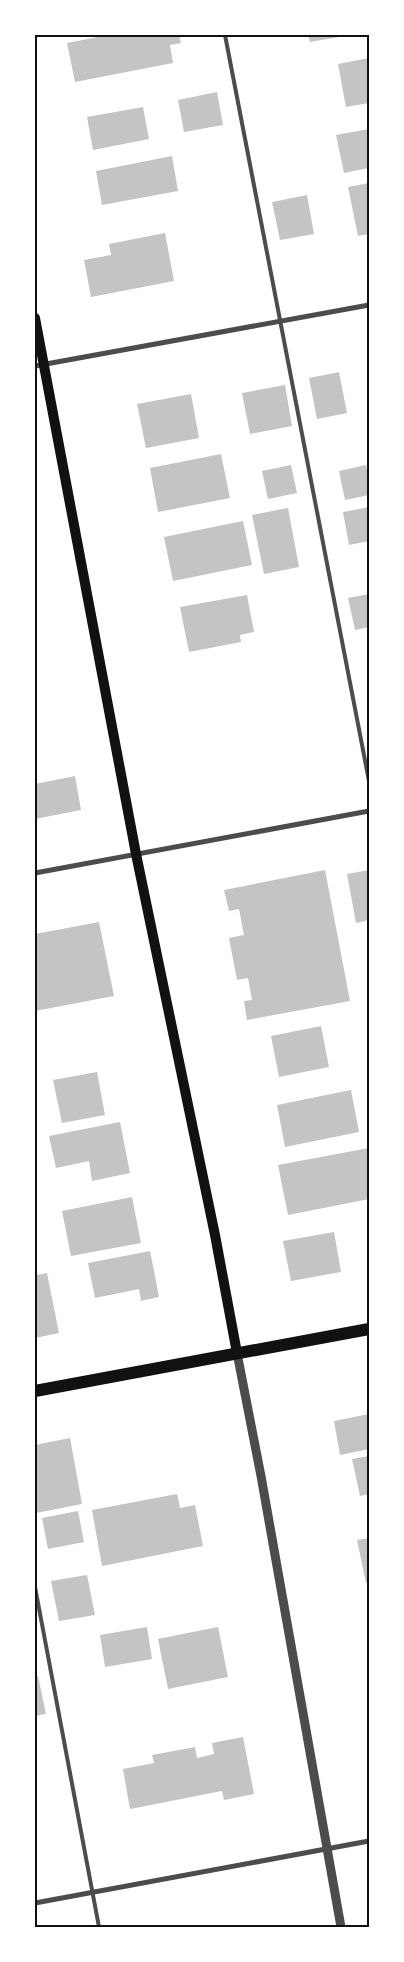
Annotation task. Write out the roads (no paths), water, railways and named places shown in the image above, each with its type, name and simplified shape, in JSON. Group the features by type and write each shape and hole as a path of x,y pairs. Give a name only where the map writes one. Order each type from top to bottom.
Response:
{"main road":[{"path":"35,318 40,365 237,1353"},
{"path":"35,1391 369,1329"}],"street":[{"path":"40,365 369,305"},
{"path":"35,873 369,811"},
{"path":"237,1353 261,1476 341,1927"},
{"path":"35,1904 369,1841"}],"lane":[{"path":"225,35 369,781"},
{"path":"35,1586 99,1927"}]}
